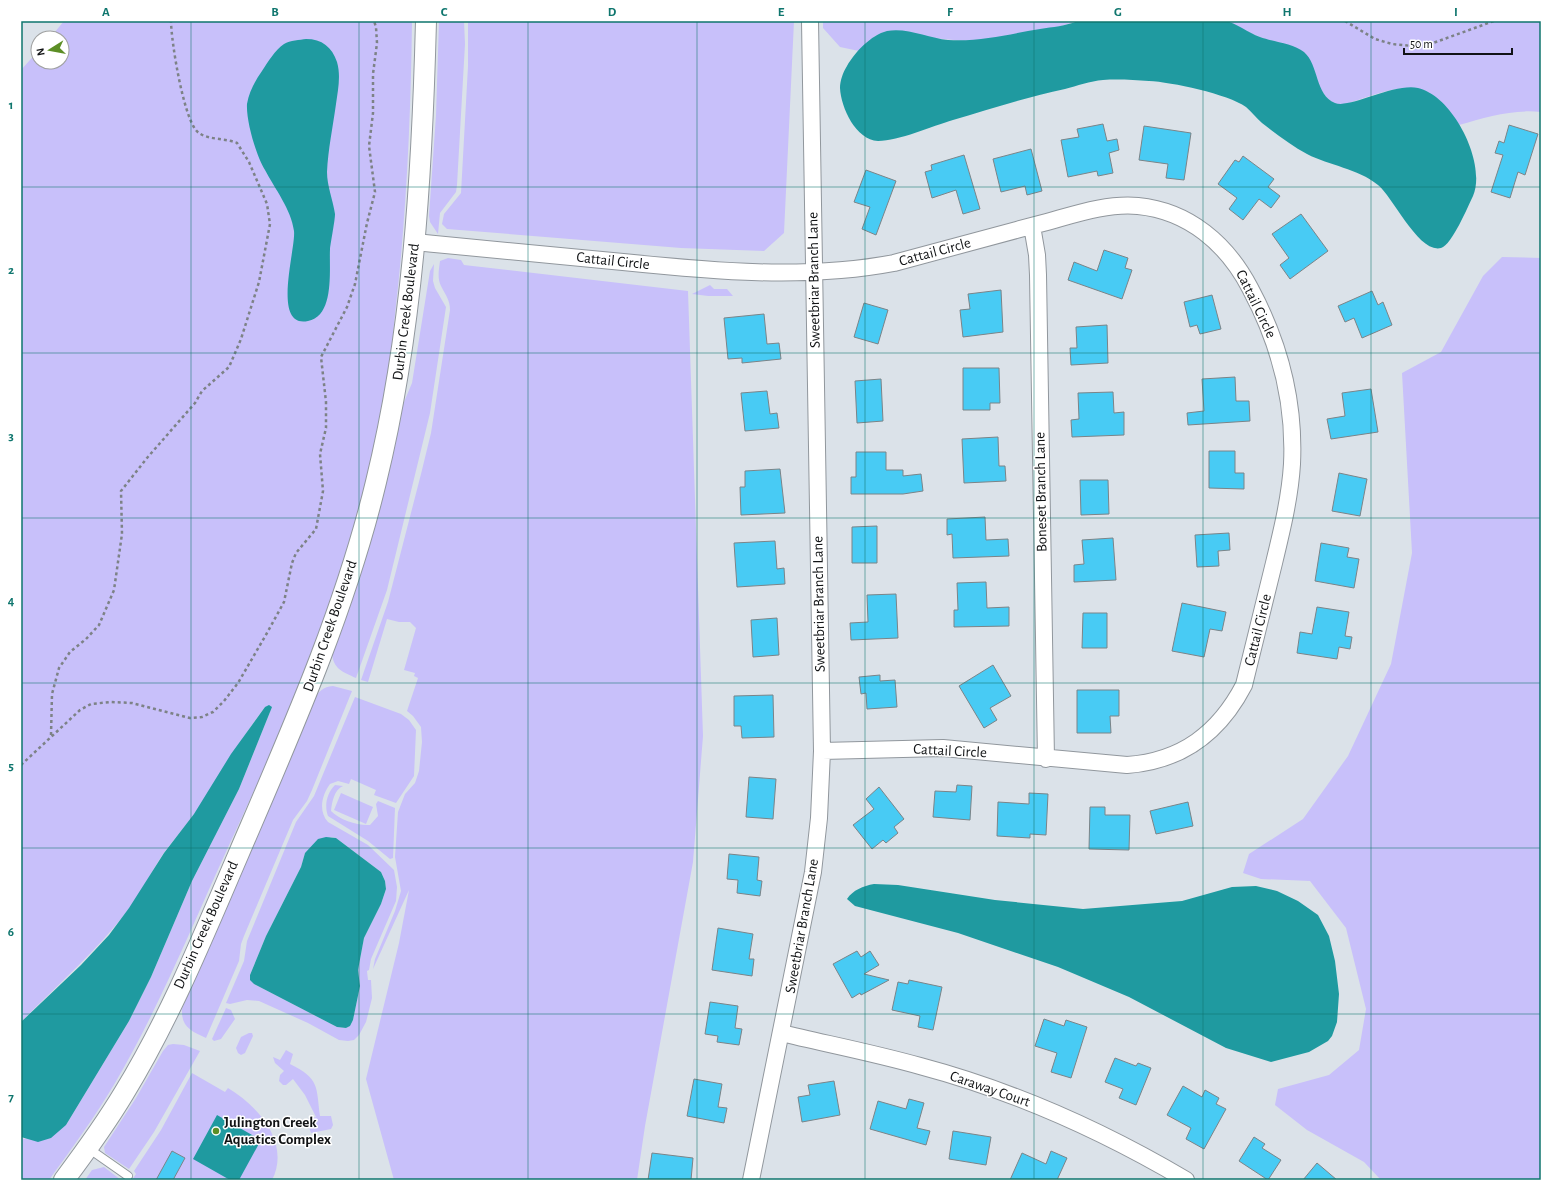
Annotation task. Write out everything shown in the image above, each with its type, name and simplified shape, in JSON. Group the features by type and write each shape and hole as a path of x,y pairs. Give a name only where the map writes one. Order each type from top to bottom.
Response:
{"street":[{"name":"Durbin Creek Boulevard","path":"64,1180 88,1148 125,1093 160,1025 191,960 310,686 338,612 376,482 396,388 405,333 415,242 424,89 426,21"},
{"name":"Sweetbriar Branch Lane","path":"751,1180 813,872 819,818 822,751 810,21"},
{"name":"Cattail Circle","path":"415,242 716,272 814,272 863,269 894,263 1100,208 1136,206 1166,211 1188,220 1216,241 1243,274 1262,311 1274,342 1290,407 1292,441 1288,496 1260,622 1244,685 1234,704 1222,720 1191,746 1166,758 1144,764 1127,765 1046,759 943,748 822,751"},
{"name":"Boneset Branch Lane","path":"1032,226 1037,255 1038,275 1046,759"},
{"name":"Caraway Court","path":"781,1033 920,1066 986,1086 1046,1109 1096,1131 1186,1180"}],"lane":[{"path":"88,1148 128,1176"}],"path":[{"path":"51,735 52,694 59,668 70,652 90,636 99,625 114,590 122,534 121,491 147,458 195,403 202,391 223,374 229,367 241,339 259,282 270,224 267,204 249,162 237,143 197,133 190,122 175,61 171,21"},
{"path":"21,765 51,735 80,710 92,704 132,703 190,718 202,717 213,712 224,701 238,682 284,602 292,563 296,553 316,529 322,491 320,454 326,428 326,402 321,357 347,307 355,284 364,233 375,192 369,146 373,113 373,74 377,43 374,21"},
{"path":"1345,21 1375,39 1392,44 1422,47 1494,21"}],"shaded area":[{"path":"64,21 412,21 410,121 401,254 386,386 370,468 336,590 322,630 273,749 170,975 130,1057 99,1108 49,1180 21,1180 21,1137 24,1139 66,1125 129,1021 151,977 192,881 239,789 270,712 265,707 255,720 195,813 163,854 128,910 103,940 21,1022 21,70 30,60 30,70 70,70 70,30 57,30"},
{"path":"439,21 464,21 465,44 457,185 456,192 440,213 438,234 430,222 429,216 436,115"},
{"path":"468,21 794,21 784,233 764,251 681,248 447,229 442,224 444,214 461,193 468,66"},
{"path":"823,21 1078,21 1051,29 997,38 965,41 932,38 895,31 875,36 859,51 840,47 823,28"},
{"path":"1228,21 1541,21 1541,112 1531,111 1510,113 1459,125 1448,109 1437,99 1426,92 1415,88 1389,90 1348,103 1335,103 1329,100 1320,88 1311,62 1304,55 1293,48 1252,34"},
{"path":"1502,257 1541,258 1541,1180 1381,1180 1364,1162 1307,1130 1275,1105 1278,1089 1329,1075 1359,1050 1366,1009 1346,928 1310,881 1261,879 1243,873 1249,854 1303,819 1348,756 1391,664 1412,553 1402,373 1441,352 1483,276"},
{"path":"448,258 461,260 464,265 688,291 703,736 693,862 645,1126 637,1180 394,1180 366,1079 399,943 409,890 373,969 375,959 395,911 401,891 395,857 398,812 405,794 415,783 419,771 422,742 421,727 413,716 407,711 418,678 414,676 415,673 404,670 416,628 410,622 399,622 387,619 368,682 361,680 388,602 431,433 450,310 448,301 440,283 439,270 440,261"},
{"path":"434,264 433,281 435,288 446,307 430,413 387,590 356,678 343,672 334,663 332,653 399,414 412,383 430,271"},
{"path":"710,285 714,289 727,289 733,296 708,296 692,294"},
{"path":"333,686 352,691 312,790 307,801 293,820 244,936 241,944 239,961 206,1038 188,1028 183,1020 182,1009 313,700 317,694 326,687"},
{"path":"355,697 401,714 409,720 416,730 414,776 396,803 374,795 376,790 351,779 349,784 338,781 330,784 327,788 322,803 323,813 328,822 368,845 394,870 397,887 396,901 371,959 369,970 367,971 368,980 371,980 372,998 366,1022 359,1035 354,1040 348,1041 339,1040 308,1023 259,1001 247,1000 230,1004 226,1003 244,961 247,941 296,822 314,796","holes":["331,837 336,838 381,872 385,881 386,889 381,904 364,938 358,970 360,986 353,1020 350,1026 346,1028 337,1027 254,984 250,975 266,936 301,867 305,853"]},
{"path":"335,785 343,786 337,790 331,811 349,822 370,825 378,816 376,804 378,801 395,808 393,858 390,859 368,841 328,816 326,808 327,799"},
{"path":"341,793 373,807 366,824 334,810"},
{"path":"226,1008 231,1010 235,1019 221,1039 214,1041 212,1039"},
{"path":"252,1033 253,1036 245,1053 241,1055 238,1053 236,1048 241,1037"},
{"path":"168,1045 184,1045 200,1051 154,1132 129,1169 105,1153 104,1147 136,1098 163,1051"},
{"path":"286,1050 293,1054 290,1064 307,1074 315,1084 320,1116 331,1116 333,1125 331,1129 311,1133 307,1122 308,1119 316,1117 305,1095 293,1079 286,1085 283,1085 279,1081 280,1075 284,1071 275,1063 273,1057 280,1060"},
{"name":"Julington Creek Aquatics Complex","path":"192,1073 225,1092 228,1088 260,1115 274,1139 277,1153 277,1166 272,1180 132,1180 136,1174 134,1171 161,1130"},
{"path":"104,1167 121,1180 85,1180 92,1170"}],"water":[{"path":"1078,21 1225,21 1265,39 1289,45 1304,52 1312,64 1320,87 1329,99 1335,103 1342,104 1408,87 1418,88 1431,94 1443,104 1454,117 1464,133 1471,149 1475,166 1476,182 1473,196 1455,233 1441,248 1433,248 1415,234 1384,191 1370,179 1301,151 1260,121 1246,107 1238,102 1213,93 1185,86 1138,80 1093,81 1009,103 896,139 878,141 863,135 857,129 851,122 843,105 840,85 846,68 854,55 869,40 881,33 902,30 948,40 972,40 1059,26"},
{"path":"306,39 317,40 329,48 337,62 339,78 327,172 335,214 330,249 329,291 323,310 317,317 308,321 297,320 290,313 288,286 294,231 290,215 258,156 252,138 247,111 249,95 255,83 269,60 278,49 289,42"},
{"path":"269,705 272,707 239,789 192,881 151,977 129,1021 66,1125 51,1138 38,1142 21,1137 21,1022 81,965 109,935 129,908 164,853 194,814 231,754 265,707"},
{"path":"326,837 336,838 381,872 385,881 386,889 381,904 364,938 358,970 360,986 353,1020 350,1026 346,1028 337,1027 254,984 250,980 250,975 266,936 301,867 305,853 318,839"},
{"path":"874,884 898,885 995,900 1083,909 1182,901 1232,887 1256,886 1277,891 1298,901 1318,915 1329,936 1335,961 1339,994 1337,1022 1332,1036 1328,1041 1309,1052 1271,1062 1226,1048 1129,997 1058,967 958,933 855,906 847,899 852,893 859,889"},
{"path":"217,1115 261,1140 239,1180 230,1180 193,1159"}],"building":[{"path":"1103,124 1107,141 1117,139 1119,150 1109,153 1113,173 1098,176 1097,171 1068,177 1061,140 1079,137 1077,129"},
{"path":"1509,125 1538,134 1525,175 1518,172 1510,198 1491,192 1503,155 1495,153 1499,141 1504,143"},
{"path":"1144,126 1191,133 1184,180 1166,178 1168,164 1139,160"},
{"path":"1031,149 1042,191 1027,195 1025,186 1001,192 993,159"},
{"path":"964,155 980,209 963,214 956,190 932,198 925,172 932,170 931,165"},
{"path":"1243,156 1274,179 1268,187 1280,196 1271,208 1259,199 1243,220 1229,209 1237,198 1218,184 1235,160 1239,162"},
{"path":"866,170 896,181 876,235 862,229 870,207 854,202"},
{"path":"1301,214 1328,251 1290,279 1280,265 1289,258 1272,234"},
{"path":"1104,250 1128,258 1125,268 1132,270 1122,299 1068,280 1074,262 1097,271"},
{"path":"1001,290 1003,332 963,337 960,310 970,309 968,294"},
{"path":"1372,291 1378,305 1383,302 1392,325 1362,338 1354,318 1345,322 1338,306"},
{"path":"1212,295 1221,329 1200,334 1197,325 1190,327 1184,302"},
{"path":"864,303 888,310 878,344 854,337"},
{"path":"764,314 767,344 779,343 781,359 742,363 742,358 728,359 724,318"},
{"path":"1107,325 1108,363 1071,365 1070,348 1077,348 1076,327"},
{"path":"963,368 999,368 1000,403 990,403 990,410 963,410"},
{"path":"1235,377 1236,401 1249,401 1250,421 1188,425 1187,413 1204,411 1202,379"},
{"path":"881,379 883,421 857,423 855,381"},
{"path":"1371,389 1378,432 1331,439 1327,419 1345,416 1342,393"},
{"path":"767,391 770,414 777,413 779,428 745,431 741,393"},
{"path":"1113,392 1114,413 1124,412 1124,435 1072,437 1071,420 1079,419 1078,393"},
{"path":"998,437 999,466 1005,466 1006,481 964,483 962,439"},
{"path":"1209,451 1235,451 1235,473 1244,473 1244,489 1209,488"},
{"path":"856,452 886,452 886,470 903,470 903,476 921,474 923,491 903,494 851,494 851,477 856,477"},
{"path":"780,469 785,513 741,515 740,487 745,487 745,471"},
{"path":"1339,473 1367,479 1360,516 1332,511"},
{"path":"1080,480 1108,480 1109,514 1081,515"},
{"path":"985,517 986,540 1008,539 1009,556 953,558 952,534 947,535 947,519"},
{"path":"877,526 877,563 852,563 852,527"},
{"path":"1229,533 1230,550 1218,551 1219,566 1197,567 1195,535"},
{"path":"1113,538 1116,580 1074,582 1074,565 1084,564 1082,540"},
{"path":"775,541 777,569 784,568 785,584 737,587 734,543"},
{"path":"1321,543 1349,548 1347,557 1359,559 1354,588 1315,581"},
{"path":"986,582 987,608 1009,607 1009,626 954,627 954,610 958,610 957,583"},
{"path":"896,594 898,638 851,640 850,623 868,622 867,595"},
{"path":"1182,603 1226,612 1222,631 1210,629 1204,657 1172,651"},
{"path":"1317,607 1349,612 1345,636 1352,637 1350,649 1339,647 1337,659 1297,653 1300,632 1312,634"},
{"path":"1083,613 1107,613 1107,648 1082,648"},
{"path":"777,618 779,655 753,657 751,620"},
{"path":"993,665 1011,696 990,708 997,720 984,728 959,686"},
{"path":"880,675 880,681 895,680 897,707 867,709 866,693 861,694 859,677"},
{"path":"1077,690 1119,690 1119,716 1110,716 1111,733 1077,733"},
{"path":"773,695 774,737 742,738 741,726 734,726 734,696"},
{"path":"749,777 776,779 773,819 746,817"},
{"path":"957,785 972,786 970,820 933,817 935,791 956,792"},
{"path":"879,787 904,819 894,827 898,833 886,843 883,840 872,849 853,825 874,809 866,799"},
{"path":"1029,793 1048,794 1046,835 1030,834 1030,838 997,836 998,802 1029,804"},
{"path":"1188,802 1193,826 1156,834 1150,811"},
{"path":"1090,807 1105,807 1105,815 1130,815 1129,850 1089,849"},
{"path":"729,854 759,857 757,880 762,881 760,896 737,893 738,880 727,879"},
{"path":"718,928 753,934 749,959 754,959 752,976 712,970"},
{"path":"857,951 861,957 870,951 879,965 864,974 889,980 861,995 860,993 852,998 833,964"},
{"path":"909,980 942,987 933,1030 918,1027 920,1016 892,1010 898,982 908,984"},
{"path":"710,1002 738,1006 735,1028 742,1029 739,1045 717,1042 718,1036 705,1034"},
{"path":"1044,1019 1064,1026 1066,1020 1087,1027 1071,1078 1051,1072 1057,1053 1035,1046"},
{"path":"1115,1058 1136,1066 1138,1063 1151,1068 1136,1105 1119,1098 1123,1089 1105,1082"},
{"path":"694,1079 722,1084 718,1107 727,1108 724,1123 687,1116"},
{"path":"834,1081 840,1115 802,1122 798,1097 810,1095 808,1085"},
{"path":"1183,1086 1202,1097 1205,1090 1219,1098 1216,1104 1226,1109 1204,1149 1186,1139 1191,1128 1167,1115"},
{"path":"909,1099 924,1103 917,1128 930,1131 926,1145 870,1129 878,1101 906,1109"},
{"path":"953,1131 991,1137 986,1165 949,1159"},
{"path":"1254,1137 1265,1144 1262,1148 1281,1160 1268,1180 1239,1161"},
{"path":"172,1151 185,1158 173,1180 156,1180"},
{"path":"1051,1151 1067,1158 1057,1180 1010,1180 1022,1153 1046,1164"},
{"path":"652,1153 693,1158 691,1180 648,1180"},
{"path":"1317,1163 1337,1180 1303,1180"}],"place":[{"name":"Julington Creek Aquatics Complex","path":"216,1131"}]}
